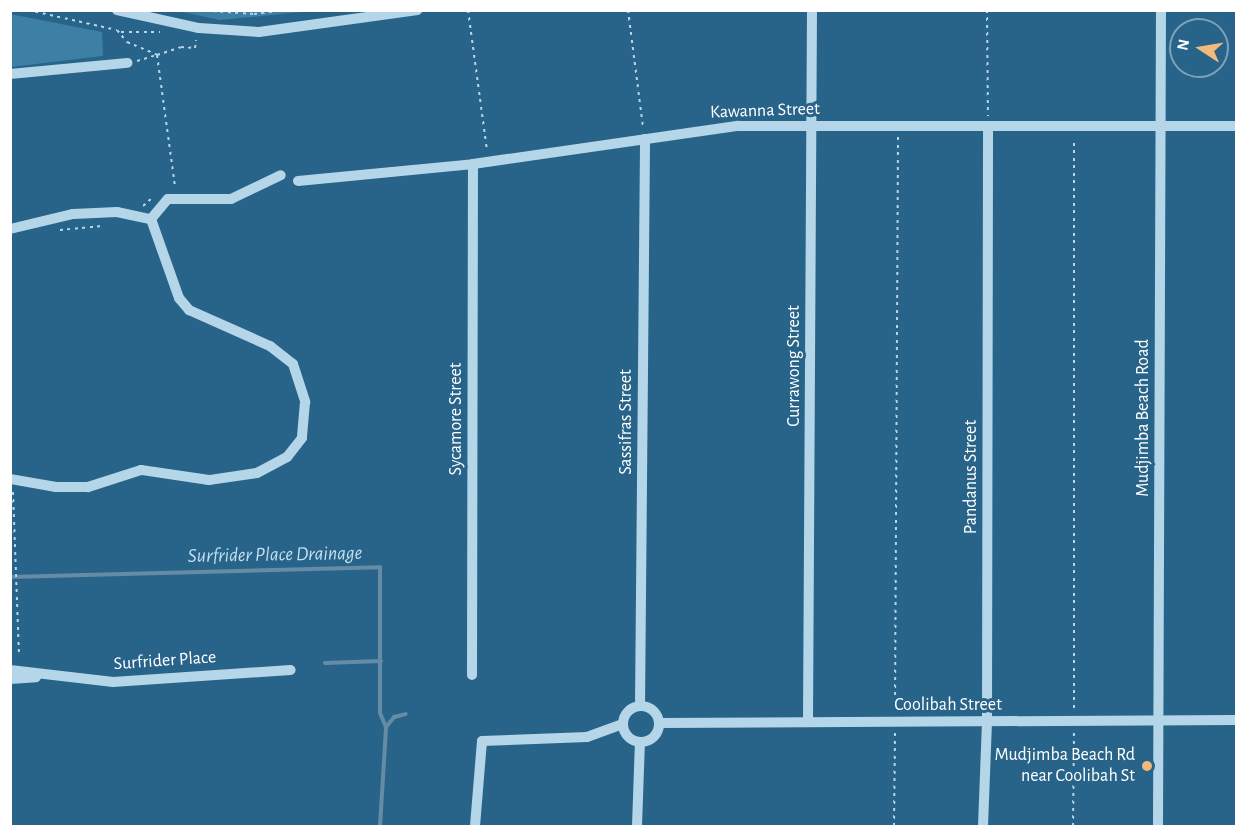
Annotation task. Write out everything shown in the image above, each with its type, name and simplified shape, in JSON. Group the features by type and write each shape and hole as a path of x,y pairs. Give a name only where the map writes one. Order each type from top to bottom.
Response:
{"street":[{"path":"117,10 172,23 259,32 417,10"},
{"name":"Currawong Street","path":"808,722 812,10"},
{"name":"Mudjimba Beach Road","path":"1158,826 1161,10"},
{"path":"10,74 127,63"},
{"name":"Kawanna Street","path":"298,181 489,162 738,126 1236,126"},
{"name":"Pandanus Street","path":"983,826 987,721 988,127"},
{"name":"Sassifras Street","path":"640,706 645,139"},
{"name":"Sycamore Street","path":"472,675 473,164"},
{"path":"151,219 168,199 231,199 281,175"},
{"path":"10,229 73,214 117,212 151,219"},
{"path":"10,479 56,487 88,486 141,470 219,479 258,473 287,457 302,438 305,402 293,364 270,346 189,310 179,298 151,219"},
{"name":"Surfrider Place","path":"10,670 42,676 113,682 291,670"},
{"name":"Surfrider Place","path":"10,679 42,676"},
{"path":"640,706 652,709 659,723 655,735 640,742 629,737 623,724 628,712 640,706"},
{"name":"Coolibah Street","path":"659,723 1236,720"},
{"path":"476,826 482,741 587,737 623,724"},
{"path":"637,826 640,742"}],"path":[{"path":"28,10 121,32 159,32 172,23"},
{"path":"198,10 254,14 286,10"},
{"path":"468,10 489,162"},
{"path":"628,10 645,139"},
{"path":"987,10 988,127"},
{"path":"121,32 127,42 157,56"},
{"path":"127,63 157,56 181,47 195,48 196,40"},
{"path":"157,56 175,190"},
{"path":"894,826 898,126"},
{"path":"1073,826 1074,126"},
{"path":"55,230 104,225"},
{"path":"10,483 19,657"}],"shaded area":[{"path":"178,11 311,11 220,20"},
{"path":"10,14 102,32 103,56 11,67"}],"waterway":[{"name":"Surfrider Place Drainage","path":"10,577 380,567 380,713 386,727"},
{"path":"325,663 381,661"},
{"path":"380,826 386,727 394,717 406,714"}],"place":[{"name":"Mudjimba Beach Rd near Coolibah St","path":"1147,766"}]}
